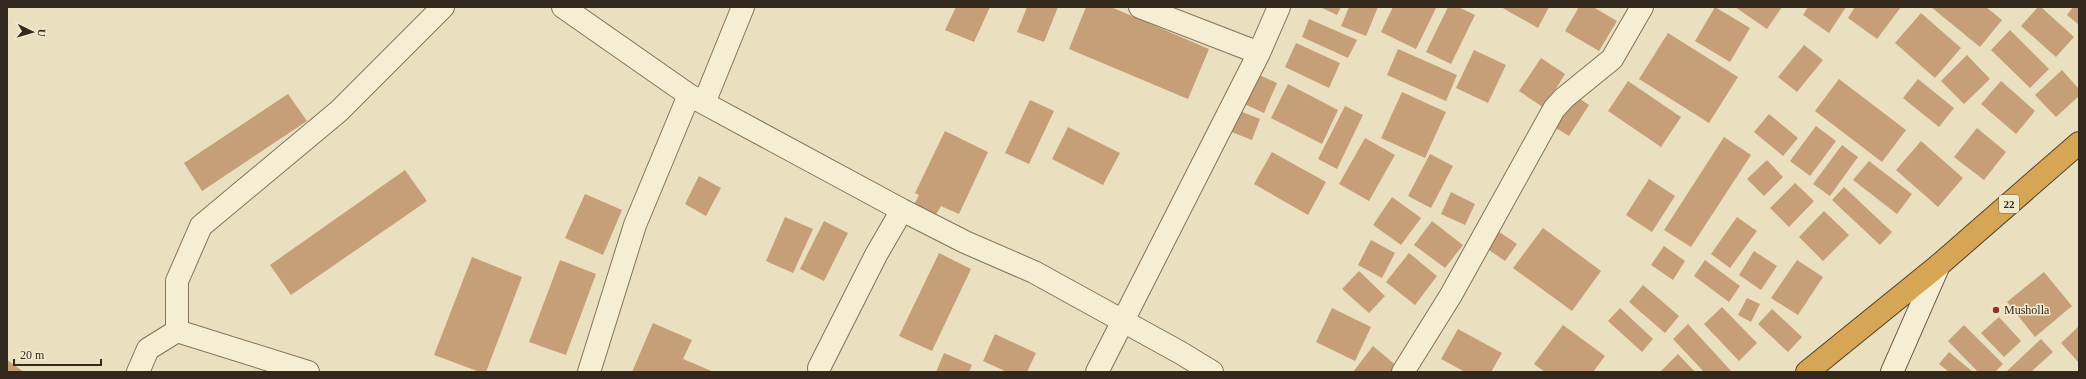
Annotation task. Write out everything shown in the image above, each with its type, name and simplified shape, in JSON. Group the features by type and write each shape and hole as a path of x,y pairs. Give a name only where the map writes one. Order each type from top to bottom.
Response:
{"highway":[{"name":"22","path":"1807,372 1939,265 2079,143"}],"street":[{"path":"177,331 177,281 200,226 339,111 443,7"},
{"path":"563,7 697,99 902,210 965,242 1034,272 1123,320 1212,372"},
{"path":"590,372 635,225 743,7"},
{"path":"1140,7 1259,53"},
{"path":"1097,372 1259,53 1279,7"},
{"path":"1402,372 1451,295 1554,109 1564,98 1612,59 1642,7"},
{"path":"819,368 876,255 902,210"},
{"path":"1892,372 1939,265"},
{"path":"138,372 148,349 177,331 308,372"}],"building":[{"path":"956,7 990,7 974,42 945,30"},
{"path":"1027,7 1058,7 1044,42 1017,32"},
{"path":"1086,7 1111,7 1209,49 1188,99 1069,49"},
{"path":"1320,7 1341,7 1337,15"},
{"path":"1349,7 1378,7 1366,36 1341,26"},
{"path":"1393,7 1436,8 1416,49 1381,32"},
{"path":"1448,7 1458,7 1475,15 1451,64 1426,52"},
{"path":"1501,7 1549,7 1538,28"},
{"path":"1579,7 1593,7 1617,21 1599,51 1565,31"},
{"path":"1715,7 1750,28 1730,62 1695,41"},
{"path":"1735,7 1782,7 1767,29"},
{"path":"1808,7 1846,7 1829,33 1803,15"},
{"path":"1855,7 1901,7 1877,39 1848,18"},
{"path":"1931,7 1986,7 2002,20 1980,47"},
{"path":"2038,7 2041,7 2074,37 2056,57 2021,26"},
{"path":"2073,7 2079,7 2079,25 2067,15"},
{"path":"1921,13 1961,48 1935,78 1895,43"},
{"path":"1309,19 1357,40 1348,58 1302,37"},
{"path":"2010,30 2049,69 2030,88 1991,50"},
{"path":"1668,33 1738,77 1709,123 1639,79"},
{"path":"1296,43 1340,63 1329,88 1285,67"},
{"path":"1804,45 1823,60 1797,92 1778,77"},
{"path":"1398,49 1457,75 1446,101 1387,75"},
{"path":"1474,50 1506,65 1488,103 1456,88"},
{"path":"1967,55 1990,79 1964,104 1941,81"},
{"path":"1541,58 1565,74 1544,108 1519,91"},
{"path":"2062,70 2079,89 2079,96 2056,117 2035,95"},
{"path":"1255,73 1277,83 1264,113 1242,103"},
{"path":"1839,79 1906,130 1882,162 1815,111"},
{"path":"1918,79 1954,108 1939,127 1903,98"},
{"path":"1628,81 1681,117 1661,147 1608,111"},
{"path":"2001,81 2035,111 2016,134 1981,104"},
{"path":"1288,84 1338,110 1322,144 1271,118"},
{"path":"1402,92 1446,112 1425,158 1381,138"},
{"path":"1571,93 1589,105 1569,136 1551,125"},
{"path":"288,94 307,121 202,191 184,163"},
{"path":"1030,100 1054,111 1029,164 1005,153"},
{"path":"1345,106 1363,115 1337,169 1318,159"},
{"path":"1232,108 1260,119 1252,140 1224,129"},
{"path":"1769,114 1798,138 1783,156 1754,132"},
{"path":"1816,126 1836,141 1810,176 1790,161"},
{"path":"1068,127 1120,153 1103,185 1052,159"},
{"path":"1977,128 2006,152 1984,180 1954,157"},
{"path":"945,131 988,152 959,214 941,206 935,216 914,205 919,195 915,193"},
{"path":"1724,137 1751,155 1691,247 1664,230"},
{"path":"1365,138 1395,155 1369,201 1339,184"},
{"path":"1921,141 1963,178 1938,207 1896,170"},
{"path":"1842,145 1858,157 1830,196 1813,184"},
{"path":"1272,152 1326,182 1308,215 1254,184"},
{"path":"1430,154 1453,166 1431,208 1408,196"},
{"path":"1767,160 1783,177 1764,196 1747,179"},
{"path":"1869,161 1912,194 1897,214 1853,180"},
{"path":"405,170 427,201 291,295 270,265"},
{"path":"699,176 721,188 706,216 685,204"},
{"path":"1649,179 1675,196 1652,232 1626,215"},
{"path":"1795,183 1814,201 1789,227 1770,208"},
{"path":"1844,187 1892,232 1880,245 1832,200"},
{"path":"1451,192 1475,204 1465,225 1441,214"},
{"path":"585,194 622,210 603,255 565,238"},
{"path":"1392,197 1421,218 1401,245 1373,225"},
{"path":"1824,211 1849,235 1823,261 1799,237"},
{"path":"785,217 813,229 793,273 766,261"},
{"path":"1737,217 1757,231 1730,268 1711,254"},
{"path":"824,221 848,233 824,281 800,269"},
{"path":"1432,221 1463,245 1445,268 1414,245"},
{"path":"1543,228 1601,271 1572,311 1513,268"},
{"path":"1498,231 1517,244 1505,261 1486,248"},
{"path":"1371,240 1395,253 1382,278 1358,265"},
{"path":"1664,246 1685,261 1673,280 1651,265"},
{"path":"1754,251 1777,266 1761,290 1739,275"},
{"path":"939,253 971,269 932,351 899,336"},
{"path":"1409,253 1437,276 1415,305 1386,282"},
{"path":"472,257 522,277 486,372 480,372 434,355"},
{"path":"560,260 596,274 566,355 529,342"},
{"path":"1705,260 1740,286 1729,302 1694,276"},
{"path":"1797,260 1823,277 1798,315 1771,298"},
{"path":"1359,271 1385,296 1369,313 1342,289"},
{"path":"2044,272 2072,306 2035,337 2007,302"},
{"path":"1643,285 1679,316 1665,333 1629,302"},
{"path":"1747,298 1760,304 1751,322 1738,315"},
{"path":"1722,307 1757,343 1739,361 1704,324"},
{"path":"1332,308 1371,327 1355,361 1316,342"},
{"path":"1620,308 1653,339 1642,352 1608,321"},
{"path":"1772,309 1802,337 1788,352 1758,324"},
{"path":"1999,317 2021,341 2004,357 1981,333"},
{"path":"653,323 692,340 683,359 714,372 632,372"},
{"path":"1688,324 1732,372 1704,372 1673,339"},
{"path":"1563,325 1605,356 1593,372 1545,372 1534,364"},
{"path":"1964,325 2003,364 1995,372 1978,372 1948,341"},
{"path":"2079,326 2079,363 2061,343"},
{"path":"1458,329 1502,353 1491,372 1465,372 1441,359"},
{"path":"995,334 1036,353 1027,372 1007,372 983,361"},
{"path":"2041,339 2053,352 2031,372 2006,372"},
{"path":"1373,346 1398,367 1394,372 1353,372"},
{"path":"1949,352 1973,372 1949,372 1939,364"},
{"path":"944,353 972,365 969,372 936,372"},
{"path":"1678,354 1695,372 1661,371"},
{"path":"7,360 24,372 7,372"}],"place":[{"name":"Musholla","path":"1996,310"}]}
